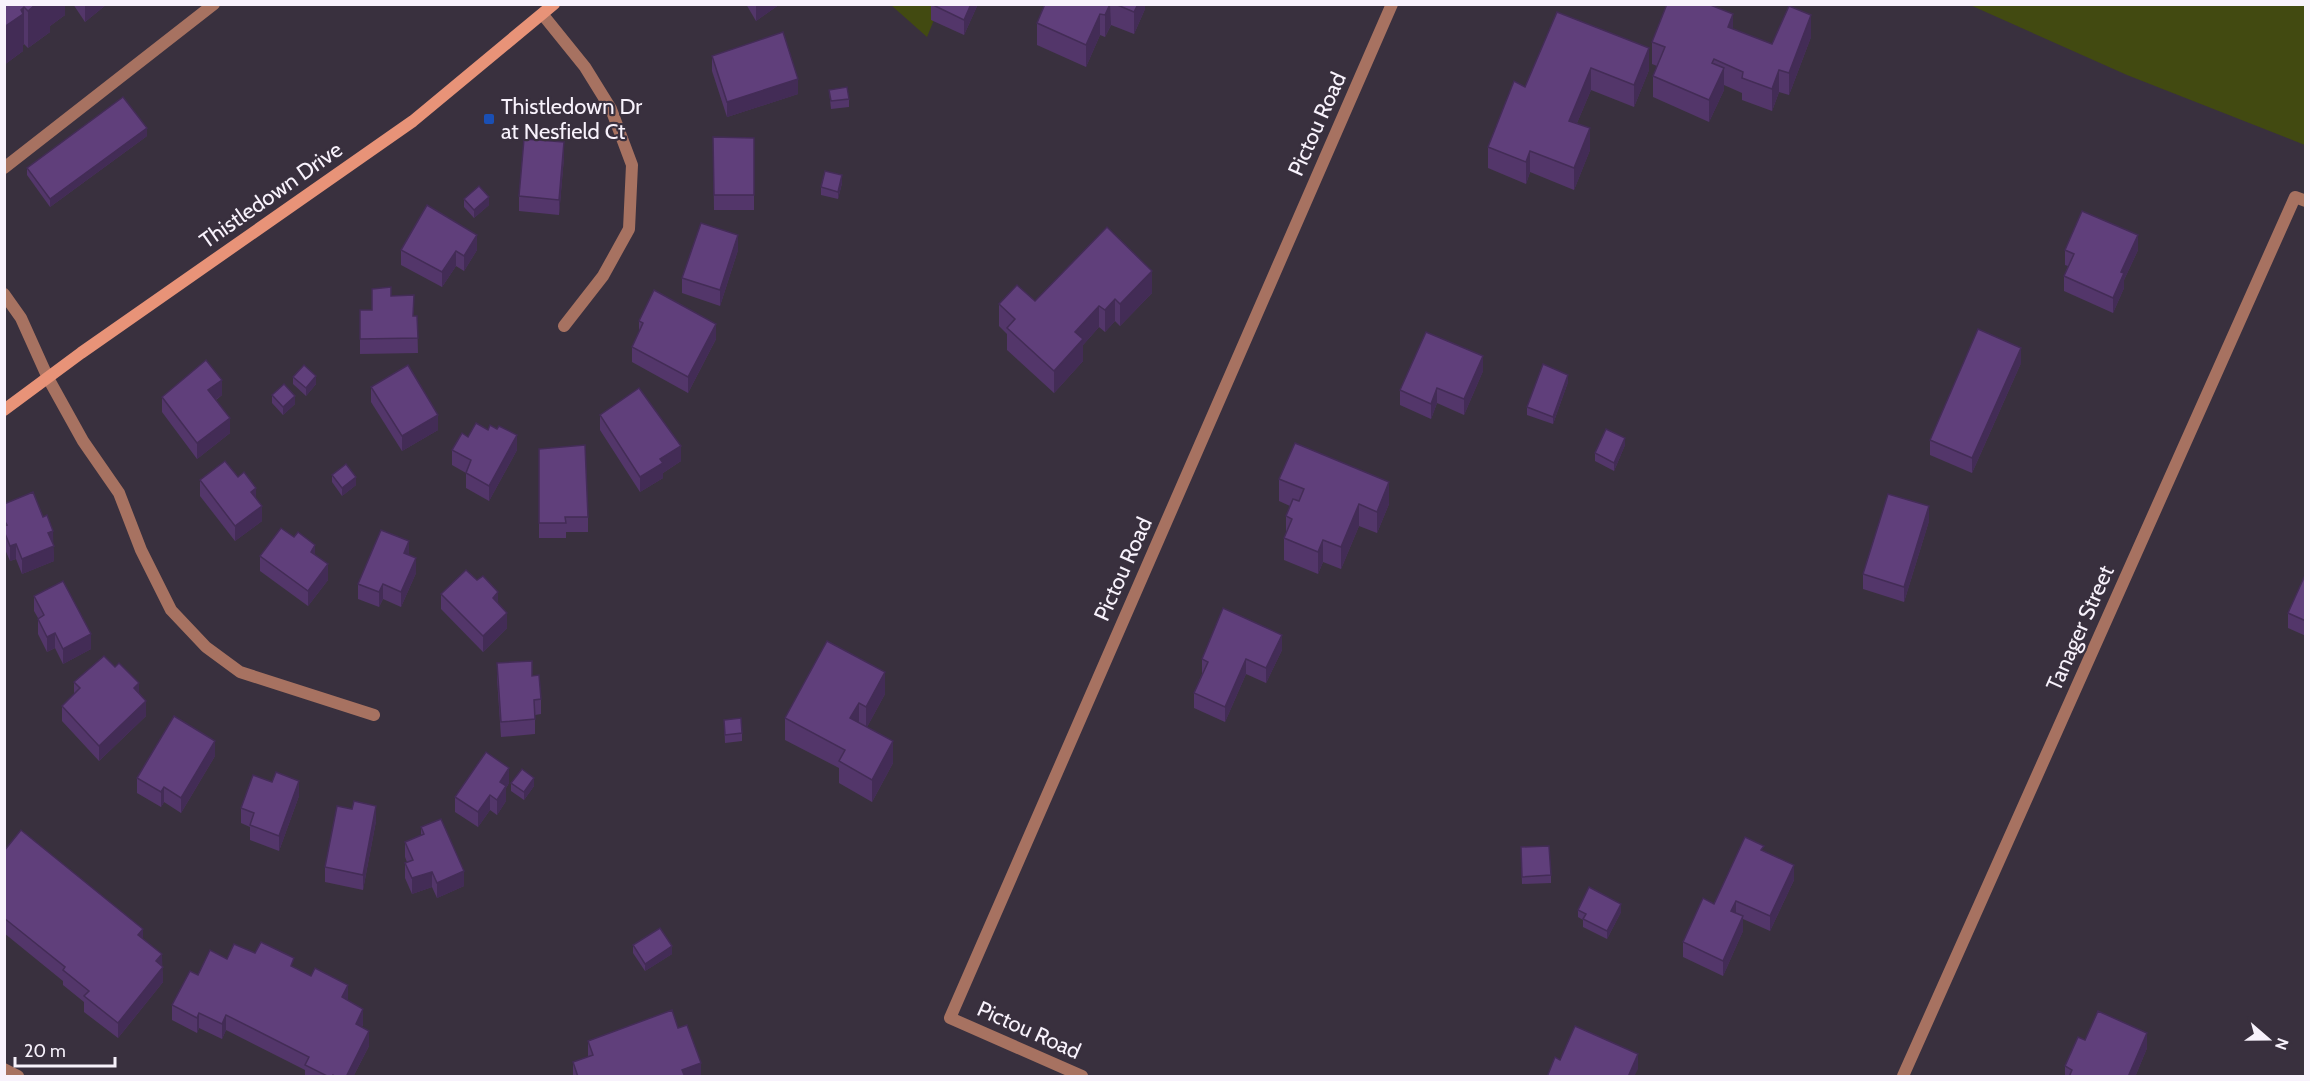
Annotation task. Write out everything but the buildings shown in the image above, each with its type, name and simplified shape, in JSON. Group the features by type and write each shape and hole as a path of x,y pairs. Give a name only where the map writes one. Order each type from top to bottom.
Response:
{"main road":[{"name":"Thistledown Drive","path":"4,410 413,121 554,4"}],"street":[{"path":"4,168 214,4"},
{"name":"Pictou Road","path":"1082,1077 950,1018 1392,4"},
{"path":"543,15 585,67 611,109 632,165 628,230 603,276 564,326"},
{"name":"Tanager Street","path":"1903,1077 2300,199"},
{"path":"4,294 21,318 48,378 83,441 119,493 141,550 171,610 206,647 240,672 374,715"},
{"path":"4,1069 18,1077"}],"green space":[{"path":"891,5 940,5 927,37"},
{"path":"1970,5 2305,5 2305,145 2127,75"}],"place":[{"name":"Thistledown Dr at Nesfield Ct","path":"489,119"}]}
